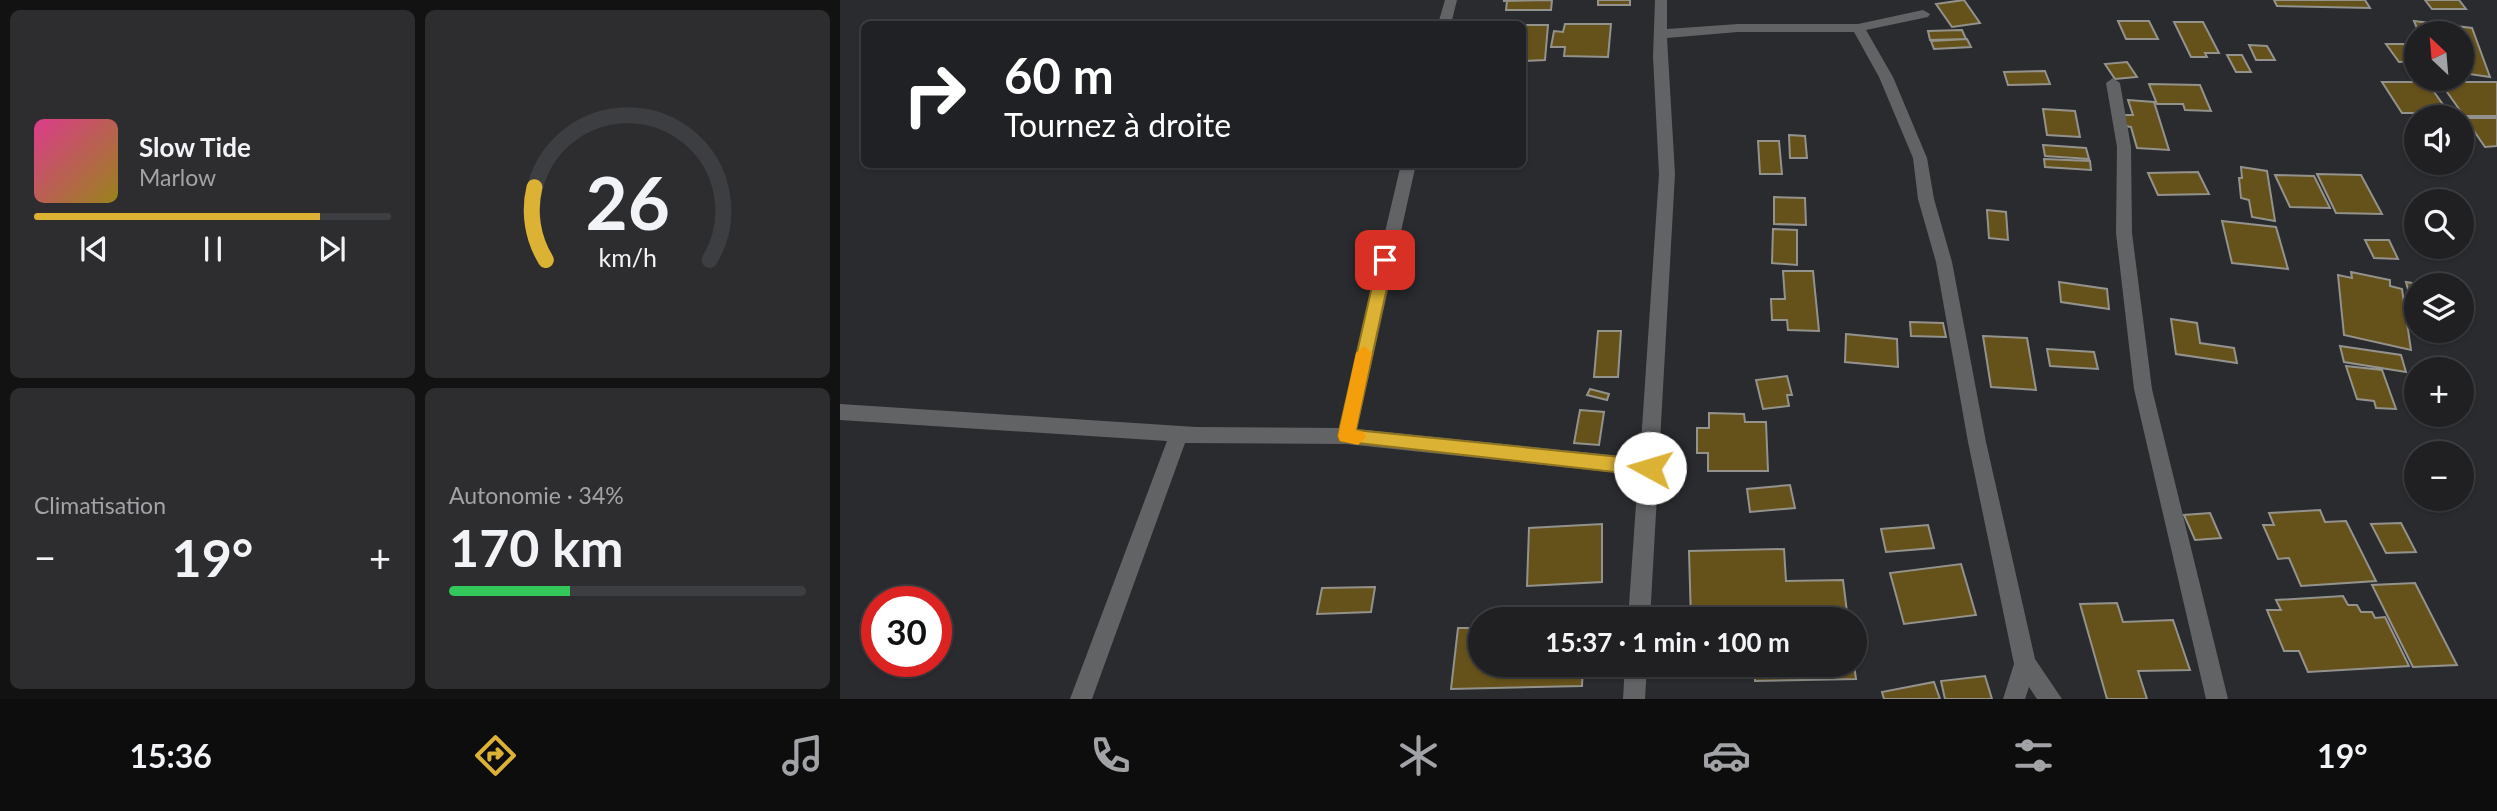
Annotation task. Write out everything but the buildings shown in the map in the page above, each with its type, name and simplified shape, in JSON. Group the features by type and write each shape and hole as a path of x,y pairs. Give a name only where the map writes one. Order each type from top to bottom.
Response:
{"street":[{"path":"1445,21 1451,0"},
{"path":"1640,607 1668,174 1660,34 1661,0"},
{"path":"1660,34 1738,28 1858,28 1923,14"},
{"path":"1858,28 1886,77 1920,158 1926,198 1944,262 1976,442 2025,664 2051,699"},
{"path":"2113,83 2124,147 2124,233 2143,389 2217,699"},
{"path":"1346,436 1408,168"},
{"path":"840,412 1179,433 1346,436 1650,468"},
{"path":"1081,699 1179,433"},
{"path":"2014,699 2025,664"},
{"path":"1634,699 1635,677"}],"slow traffic":[{"path":"1358,437 1346,436 1364,353"}],"route":[{"path":"1385,260 1346,436 1650,468"}]}
